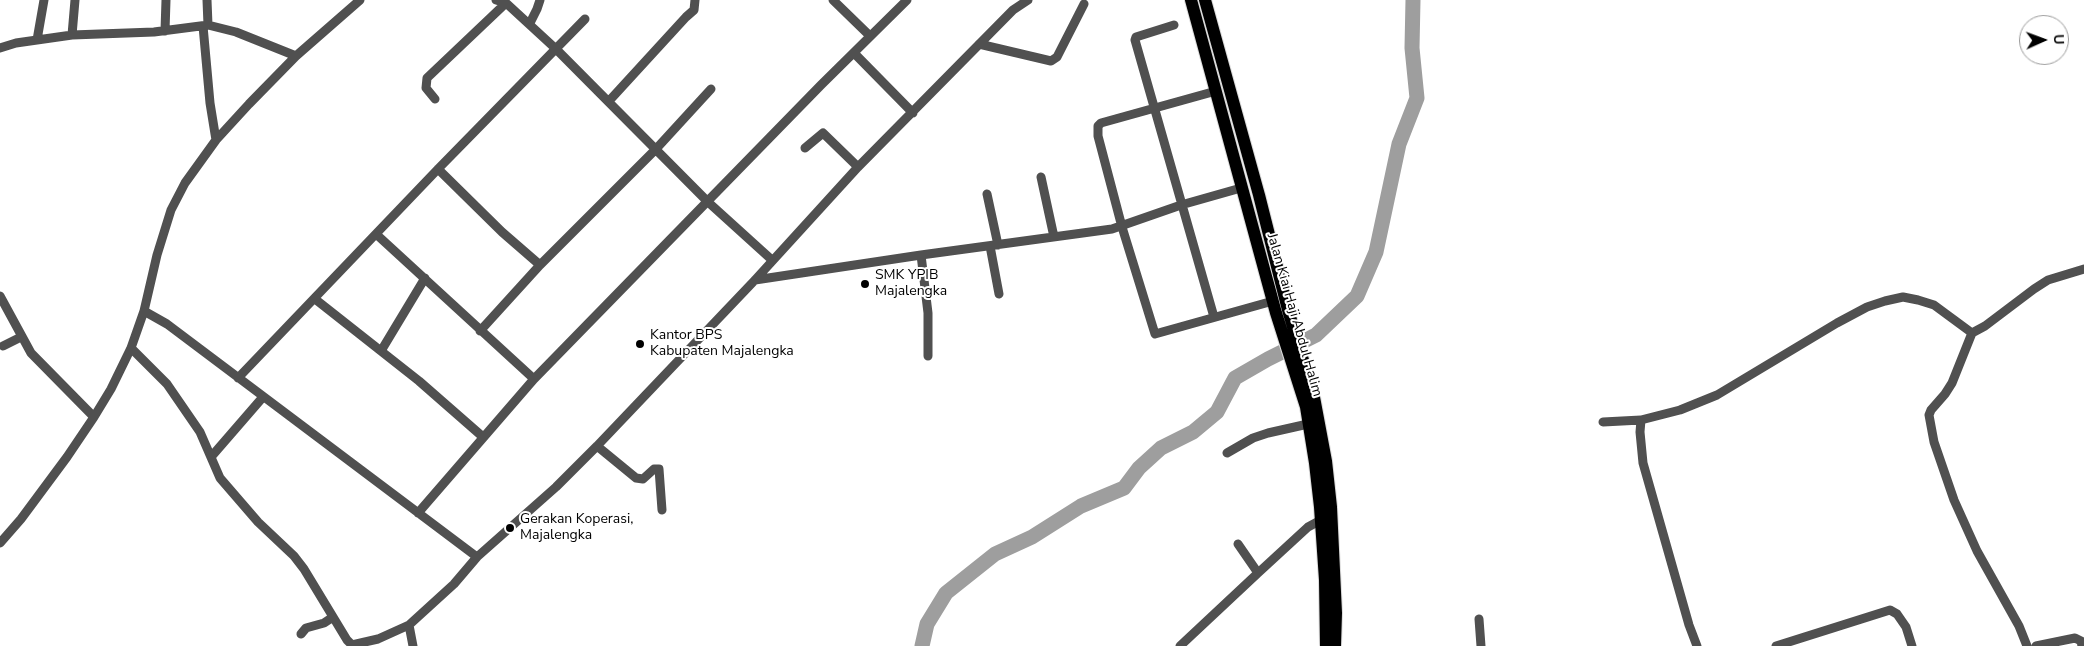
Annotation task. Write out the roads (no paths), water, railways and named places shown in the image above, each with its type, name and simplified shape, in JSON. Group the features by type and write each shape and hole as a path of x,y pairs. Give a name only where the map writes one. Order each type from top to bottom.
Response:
{"main road":[{"name":"Jalan Kiai Haji Abdul Halim","path":"1191,0 1241,188 1302,375 1314,397 1326,461 1331,507 1336,612 1335,646"},
{"name":"Jalan Kiai Haji Abdul Halim","path":"1205,0 1259,195 1279,308"},
{"name":"Jalan Kiai Haji Abdul Halim","path":"1302,375 1315,463 1325,580 1326,646"}],"street":[{"path":"37,40 44,0"},
{"path":"72,35 75,0"},
{"path":"165,31 166,0"},
{"path":"207,0 205,26 210,103 216,140"},
{"path":"0,543 20,520 61,465 111,389 131,348 144,311 157,255 171,210 185,182 216,140 296,56 360,0"},
{"path":"496,0 506,3 530,23 708,202 772,260"},
{"path":"530,23 538,9 540,0"},
{"path":"609,101 694,10 695,0"},
{"path":"833,0 870,36"},
{"path":"418,513 534,380 907,0"},
{"path":"131,348 167,384 200,432 220,478 258,522 294,556 352,646 378,639 409,625 454,584 477,557 556,487 755,280 858,167 1013,10 1028,0"},
{"path":"434,99 426,88 427,78 506,3"},
{"path":"979,44 1051,61 1057,57 1084,4"},
{"path":"238,378 585,19"},
{"path":"1174,25 1136,36 1136,44 1214,318"},
{"path":"0,48 16,43 72,35 165,31 205,26 236,32 296,56"},
{"path":"854,52 913,113"},
{"path":"480,331 540,265 656,149 712,89"},
{"path":"1216,91 1101,123 1097,130 1122,227 1146,301 1154,334 1214,318 1279,308"},
{"path":"805,148 823,133 858,167"},
{"path":"438,169 502,232 540,265"},
{"path":"1041,177 1054,237"},
{"path":"755,280 1122,227 1181,206 1241,188"},
{"path":"987,194 999,294"},
{"path":"376,234 534,380"},
{"path":"921,255 928,312 928,356"},
{"path":"2027,646 2019,626 1977,551 1954,500 1934,442 1929,421 1931,410 1946,394 1952,383 1972,333 1985,326 2048,280 2084,269"},
{"path":"381,351 425,278"},
{"path":"0,296 31,353 94,417"},
{"path":"1603,422 1638,420 1680,410 1717,395 1837,323 1867,307 1885,301 1903,297 1934,305 1972,333"},
{"path":"315,298 419,381 483,437"},
{"path":"144,311 167,324 477,557"},
{"path":"4,346 21,337"},
{"path":"211,457 263,397"},
{"path":"1638,420 1643,463 1689,626 1697,646"},
{"path":"1227,453 1268,432 1308,424"},
{"path":"597,446 636,478 643,478 654,469 659,469 662,510"},
{"path":"1180,646 1308,527 1320,520"},
{"path":"1238,544 1258,573"},
{"path":"1776,646 1890,610 1897,614 1906,627 1912,646"},
{"path":"301,634 306,628 324,624 333,617"},
{"path":"1479,620 1481,646"},
{"path":"409,625 413,646"},
{"path":"2036,646 2074,638 2080,641 2082,646"}],"waterway":[{"path":"922,646 927,624 946,593 995,554 1032,537 1081,506 1124,488 1139,468 1161,448 1193,432 1217,412 1235,378 1316,335 1357,296 1376,252 1399,144 1417,98 1412,48 1413,0"}],"place":[{"name":"SMK YPIB Majalengka","path":"865,284"},
{"name":"Kantor BPS Kabupaten Majalengka","path":"640,344"},
{"name":"Gerakan Koperasi, Majalengka","path":"510,528"}]}
